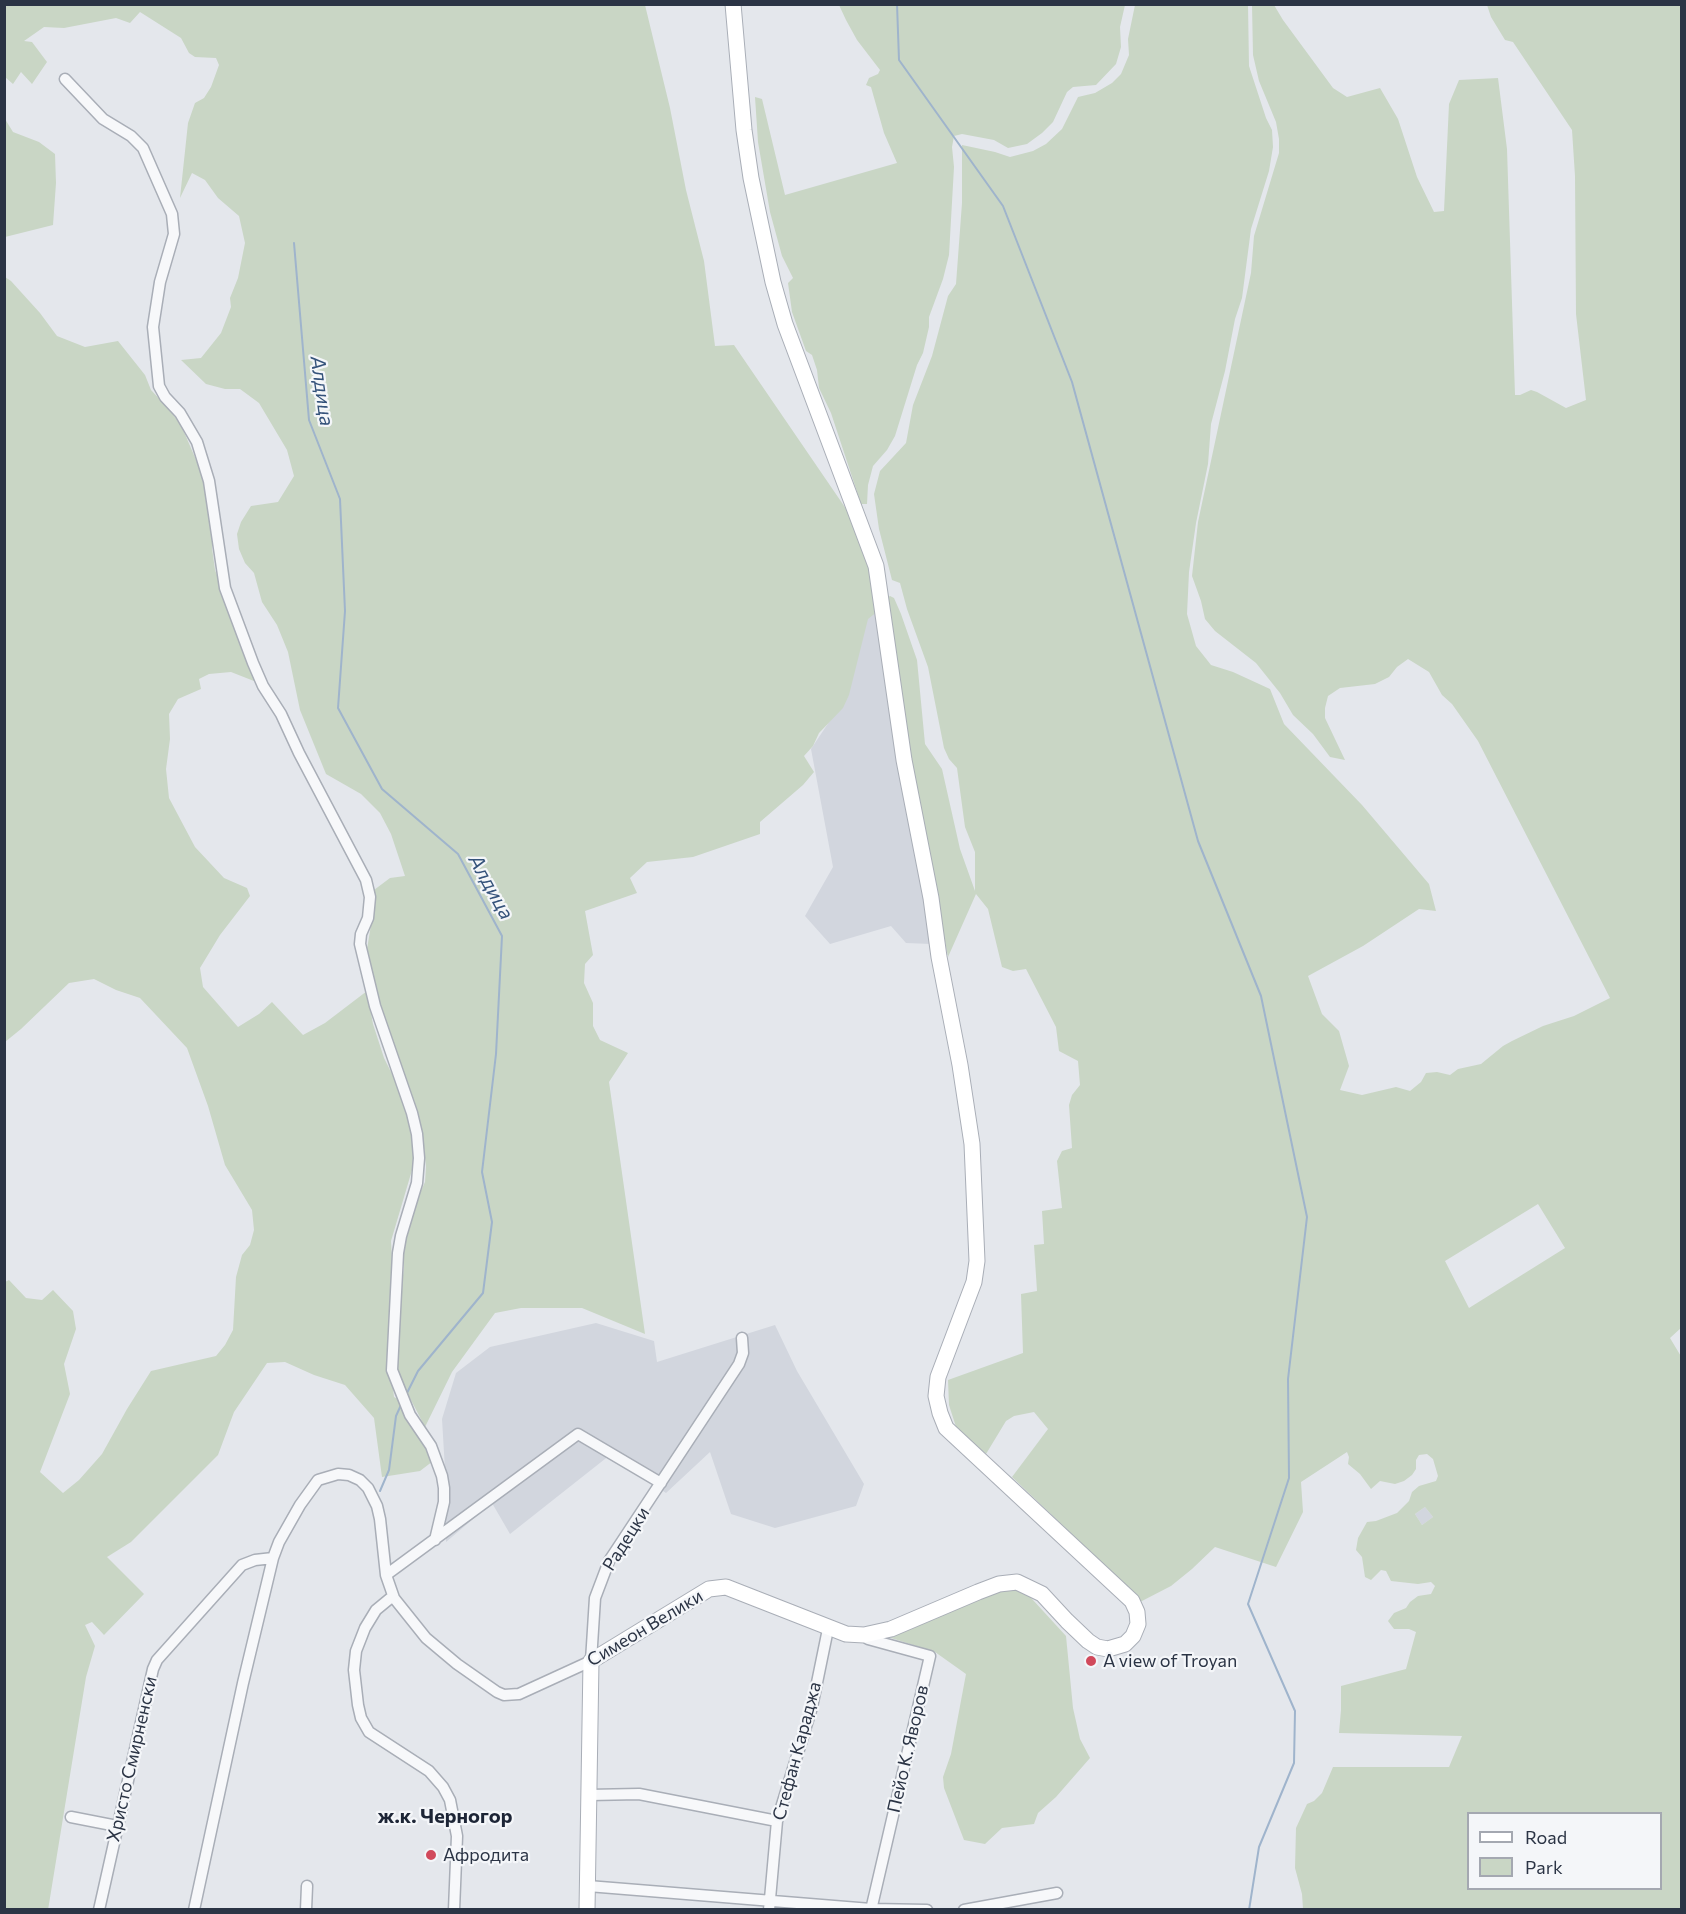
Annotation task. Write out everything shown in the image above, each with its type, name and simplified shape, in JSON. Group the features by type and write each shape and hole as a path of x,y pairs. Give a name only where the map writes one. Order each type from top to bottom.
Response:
{"street":[{"name":"Симеон Велики","path":"194,1910 243,1683 273,1558 279,1542 300,1505 318,1480 338,1474 360,1480 368,1488 377,1506 386,1575 393,1596 426,1638 482,1683 504,1695 519,1695 591,1661 709,1589 718,1587 726,1587 828,1629 846,1634 864,1635 891,1629 999,1584 1017,1582 1026,1584 1042,1594 1067,1622 1097,1647 1108,1649 1120,1647 1130,1641 1136,1630 1138,1618 1132,1601 946,1428 940,1413 936,1396 938,1377 974,1282 976,1262 972,1144 960,1065 939,957 931,898 904,760 876,566 796,355 773,282 744,130 733,4"},
{"path":"64,79 103,119 131,136 143,148 172,214 174,234 160,282 153,327 159,386 165,397 180,413 197,442 209,481 225,588 253,663 366,880 370,897 368,918 361,934 360,944 375,1006 412,1113 420,1158 417,1183 398,1253 392,1370 410,1415 431,1446 441,1476 444,1502 435,1540"},
{"name":"Радецки","path":"587,1910 591,1661 595,1598 609,1561 739,1364 743,1353 742,1338"},
{"path":"386,1575 578,1434 661,1483"},
{"name":"Христо Смирненски","path":"99,1910 153,1669 157,1660 242,1565 255,1560 273,1558"},
{"path":"393,1596 376,1611 364,1628 356,1651 354,1670 358,1705 361,1718 369,1732 429,1771 443,1787 450,1800 457,1836 454,1910"},
{"name":"Стефан Караджа","path":"769,1905 777,1821 812,1707 828,1629"},
{"name":"Пейо К. Яворов","path":"864,1635 868,1639 930,1656 871,1909"},
{"path":"589,1795 639,1794 777,1821"},
{"path":"71,1816 117,1826"},
{"path":"306,1886 306,1910"},
{"path":"588,1886 769,1905 927,1910"},
{"path":"964,1910 1057,1893"}],"shaded area":[{"path":"866,551 931,944 906,943 891,926 830,944 805,916 833,867 811,749 835,713"},
{"path":"596,1323 654,1341 657,1362 775,1325 797,1371 864,1484 856,1506 775,1528 731,1514 710,1452 666,1493 610,1455 510,1534 492,1503 446,1542 446,1486 442,1419 456,1373 490,1347"},
{"path":"1425,1507 1433,1517 1422,1525 1415,1514"}],"green space":[{"path":"4,5 645,5 704,261 715,346 734,345 853,519 866,552 878,611 868,619 849,695 843,708 819,733 813,746 804,756 814,772 803,785 760,822 760,834 693,857 647,862 630,878 637,893 585,911 593,955 585,964 584,983 593,1003 593,1026 600,1040 628,1053 609,1082 645,1334 582,1308 521,1308 495,1313 452,1372 425,1427 399,1377 395,1359 400,1327 404,1238 411,1213 425,1182 426,1167 422,1130 414,1100 393,1056 365,961 371,925 367,891 374,890 390,878 405,876 391,834 380,813 361,794 326,774 300,710 288,652 277,625 262,602 254,573 245,563 239,549 237,534 251,506 278,502 294,476 287,450 259,403 240,389 225,389 206,384 181,360 201,358 221,333 231,307 230,298 238,278 245,243 239,216 218,198 205,180 192,173 180,198 188,123 195,103 204,98 211,87 219,65 216,58 195,57 189,53 181,38 140,12 130,23 116,18 64,28 44,27 24,41 32,42 47,62 32,84 21,72 13,84 5,77"},
{"path":"839,5 1125,5 1120,27 1121,47 1116,64 1096,85 1073,87 1067,92 1053,122 1042,133 1027,144 1008,148 994,140 962,134 954,136 949,255 929,317 923,353 917,365 895,436 887,450 873,466 868,485 867,504 861,504 831,413 819,388 812,355 806,351 792,312 788,283 793,278 782,256 770,212 758,142 755,97 762,99 785,195 897,163 884,133 871,87 866,85 869,78 878,74 880,70 857,40"},
{"path":"1135,5 1248,5 1249,66 1272,130 1273,147 1269,171 1251,229 1242,298 1211,424 1208,464 1189,572 1187,614 1196,646 1211,665 1233,672 1270,689 1284,724 1362,805 1429,884 1436,911 1419,909 1363,946 1308,976 1322,1014 1339,1031 1349,1066 1340,1090 1362,1095 1396,1087 1410,1091 1421,1082 1426,1073 1437,1072 1450,1075 1458,1069 1481,1064 1512,1041 1543,1026 1574,1016 1610,998 1478,741 1452,704 1442,695 1429,672 1408,659 1389,677 1375,684 1340,688 1328,696 1325,718 1345,760 1330,757 1313,734 1293,715 1280,693 1256,663 1215,631 1205,619 1192,576 1198,522 1251,273 1254,236 1279,153 1276,122 1259,81 1253,55 1252,5 1274,5 1333,88 1347,97 1380,88 1398,119 1417,177 1434,212 1444,211 1449,104 1459,80 1498,78 1507,149 1515,395 1531,390 1566,408 1586,400 1576,314 1575,176 1572,130 1513,42 1505,40 1491,17 1487,5 1681,5 1682,1327 1670,1338 1682,1358 1681,1909 1303,1909 1302,1894 1295,1868 1296,1828 1307,1804 1322,1793 1333,1767 1449,1767 1462,1736 1339,1733 1341,1686 1406,1669 1416,1632 1409,1629 1394,1629 1388,1621 1394,1613 1406,1608 1418,1596 1431,1594 1435,1586 1431,1582 1418,1584 1391,1581 1386,1571 1381,1570 1371,1580 1365,1577 1362,1557 1356,1550 1358,1538 1367,1522 1397,1513 1419,1486 1436,1481 1438,1476 1433,1459 1427,1454 1419,1455 1416,1460 1416,1469 1404,1481 1395,1484 1380,1481 1371,1489 1360,1474 1348,1464 1347,1452 1301,1482 1303,1512 1276,1567 1215,1547 1171,1586 1140,1602 1012,1477 1048,1429 1034,1412 1014,1416 1006,1421 986,1454 957,1430 949,1405 948,1380 1023,1353 1021,1294 1037,1291 1034,1245 1044,1244 1042,1211 1062,1208 1057,1161 1062,1151 1072,1148 1069,1105 1072,1095 1080,1085 1078,1061 1059,1051 1056,1027 1026,969 1013,971 1002,967 988,909 976,894 948,957 898,695 886,598 890,596 894,598 901,614 917,660 925,744 942,769 960,849 975,891 975,852 965,827 957,768 949,759 944,748 928,667 900,583 892,580 879,529 874,494 880,471 906,443 913,405 932,356 948,296 956,284 962,203 962,145 1010,157 1033,151 1046,144 1062,129 1078,97 1095,93 1112,83 1121,74 1129,55 1128,39","holes":["1538,1204 1565,1248 1469,1308 1445,1261","1425,1507 1433,1517 1422,1525 1415,1514"]},
{"path":"5,119 13,132 39,142 55,154 56,183 53,225 5,237"},
{"path":"5,277 40,313 57,336 85,347 118,341 145,375 151,390 181,425 203,476 212,520 215,570 259,683 231,672 209,674 199,679 201,689 178,699 169,714 170,739 166,769 169,798 195,847 224,878 247,888 250,896 220,935 200,968 203,987 238,1027 259,1014 272,1002 303,1035 325,1023 367,991 373,1024 384,1058 399,1088 414,1133 415,1160 391,1241 393,1279 390,1302 389,1358 394,1397 400,1400 437,1458 420,1471 382,1477 374,1418 345,1385 285,1362 267,1363 234,1412 218,1455 131,1542 107,1557 144,1594 104,1635 92,1622 85,1625 95,1646 86,1677 48,1910 5,1909 5,1282 9,1280 26,1298 42,1300 53,1290 73,1311 76,1329 64,1364 70,1394 40,1472 63,1493 79,1480 102,1454 151,1371 216,1356 225,1345 233,1330 236,1277 242,1255 250,1245 254,1230 252,1210 225,1165 208,1106 187,1048 140,998 94,979 69,983 5,1042"},
{"path":"1022,1588 1066,1636 1073,1708 1080,1739 1090,1758 1056,1797 1038,1813 1034,1824 1002,1828 985,1844 964,1840 944,1788 943,1777 951,1754 966,1674 935,1652 885,1636 993,1591"}],"waterway":[{"path":"897,4 899,60 1003,206 1072,382 1198,841 1261,996 1307,1217 1288,1379 1289,1478 1248,1604 1295,1711 1294,1763 1259,1847 1249,1910"},
{"name":"Алдица","path":"294,243 309,420 340,499 345,611 338,708 382,789 458,854 502,936 496,1054 482,1172 492,1222 483,1293 418,1371 406,1395"},
{"name":"Алдица","path":"380,1491 389,1470 396,1416 401,1405"}],"place":[{"name":"A view of Troyan","path":"1091,1661"},
{"name":"Афродита","path":"431,1855"}],"district":[{"name":"ж.к. Черногор","path":"445,1816"}]}
